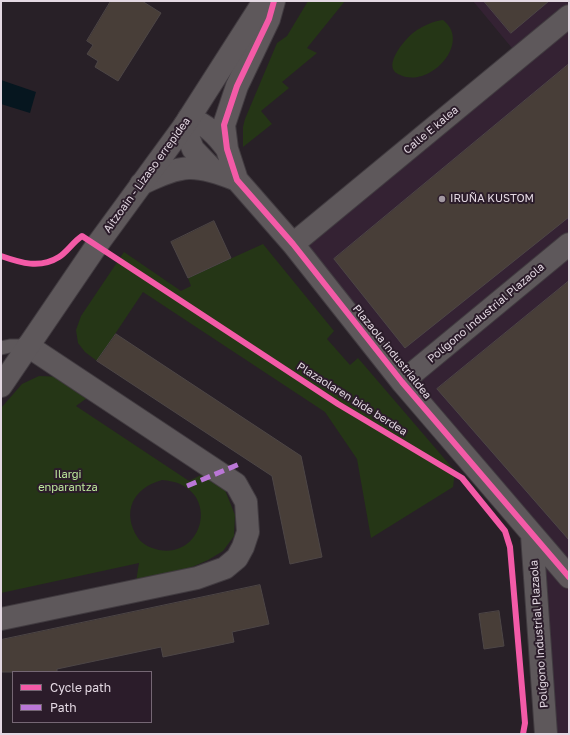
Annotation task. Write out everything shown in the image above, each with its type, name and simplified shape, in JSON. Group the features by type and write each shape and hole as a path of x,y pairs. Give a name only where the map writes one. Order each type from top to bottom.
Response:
{"street":[{"name":"Aitzoain - Lizaso errepidea","path":"1,386 97,245 186,122 264,1"},
{"path":"237,180 227,149 224,125 236,86 269,19 274,1"},
{"name":"Calle E kalea","path":"293,244 569,16"},
{"path":"214,171 193,149 186,122 203,124 216,134 227,149"},
{"path":"141,184 176,169 194,167 214,171 237,180"},
{"name":"Plazaola industrialdea","path":"237,180 293,244 402,382 532,535"},
{"name":"Polígono Industrial Plazaola","path":"402,382 569,244"},
{"path":"1,619 197,578 225,568 237,558 248,532 246,502 236,484 28,346"},
{"name":"Polígono Industrial Plazaola","path":"532,535 568,572"},
{"name":"Polígono Industrial Plazaola","path":"532,535 546,734"}],"lane":[{"path":"1,348 10,346 28,346"}],"shaded area":[{"path":"473,1 569,1 569,734 546,734 532,535 293,244 516,53"}],"green space":[{"path":"308,1 345,1 307,48 317,53 282,82 289,88 261,111 272,124 243,147 243,127 245,119 277,43 287,36"},
{"path":"443,20 451,30 453,41 450,52 443,62 422,76 410,78 398,74 392,65 397,51 407,38 423,26"},
{"path":"263,244 334,331 327,339 350,365 358,358 455,471 453,487 371,538 357,459 325,412 143,292 97,361 85,352 78,343 76,330 81,316 124,252 181,291 191,286 188,278"},
{"name":"Ilargi enparantza","path":"39,376 64,377 91,395 76,406 189,481 203,474 225,490 235,515 234,536 223,551 208,560 183,571 136,582 139,563 1,593 1,408 22,384","holes":["162,480 181,485 193,494 200,506 201,520 196,533 188,543 175,550 159,550 142,543 138,538 130,519 130,510 137,495 152,484"]}],"water":[{"path":"1,80 36,92 30,113 1,104"}],"building":[{"path":"111,1 142,1 161,13 118,81 95,67 98,61 87,54 93,45 87,41"},
{"path":"484,1 549,1 511,33"},
{"path":"569,64 569,217 405,348 334,259"},
{"path":"214,221 231,258 188,278 171,242"},
{"path":"569,281 569,540 437,389"},
{"path":"116,334 301,456 322,557 290,564 272,476 97,361"},
{"path":"260,585 269,624 232,632 234,642 163,657 161,647 57,669 57,671 1,672 1,640"},
{"path":"499,611 504,646 484,649 479,614"}],"marked path":[{"path":"187,486 242,463"}],"cycle path":[{"path":"274,1 269,19 237,86 224,125 227,149 237,180 293,244 402,382 569,577"},
{"name":"Plazaolaren bide berdea","path":"1,256 23,263 45,263 62,255 82,236 338,404 462,478 505,531 510,547 525,723 523,734"}],"place":[{"name":"IRUÑA KUSTOM","path":"442,199"}]}
